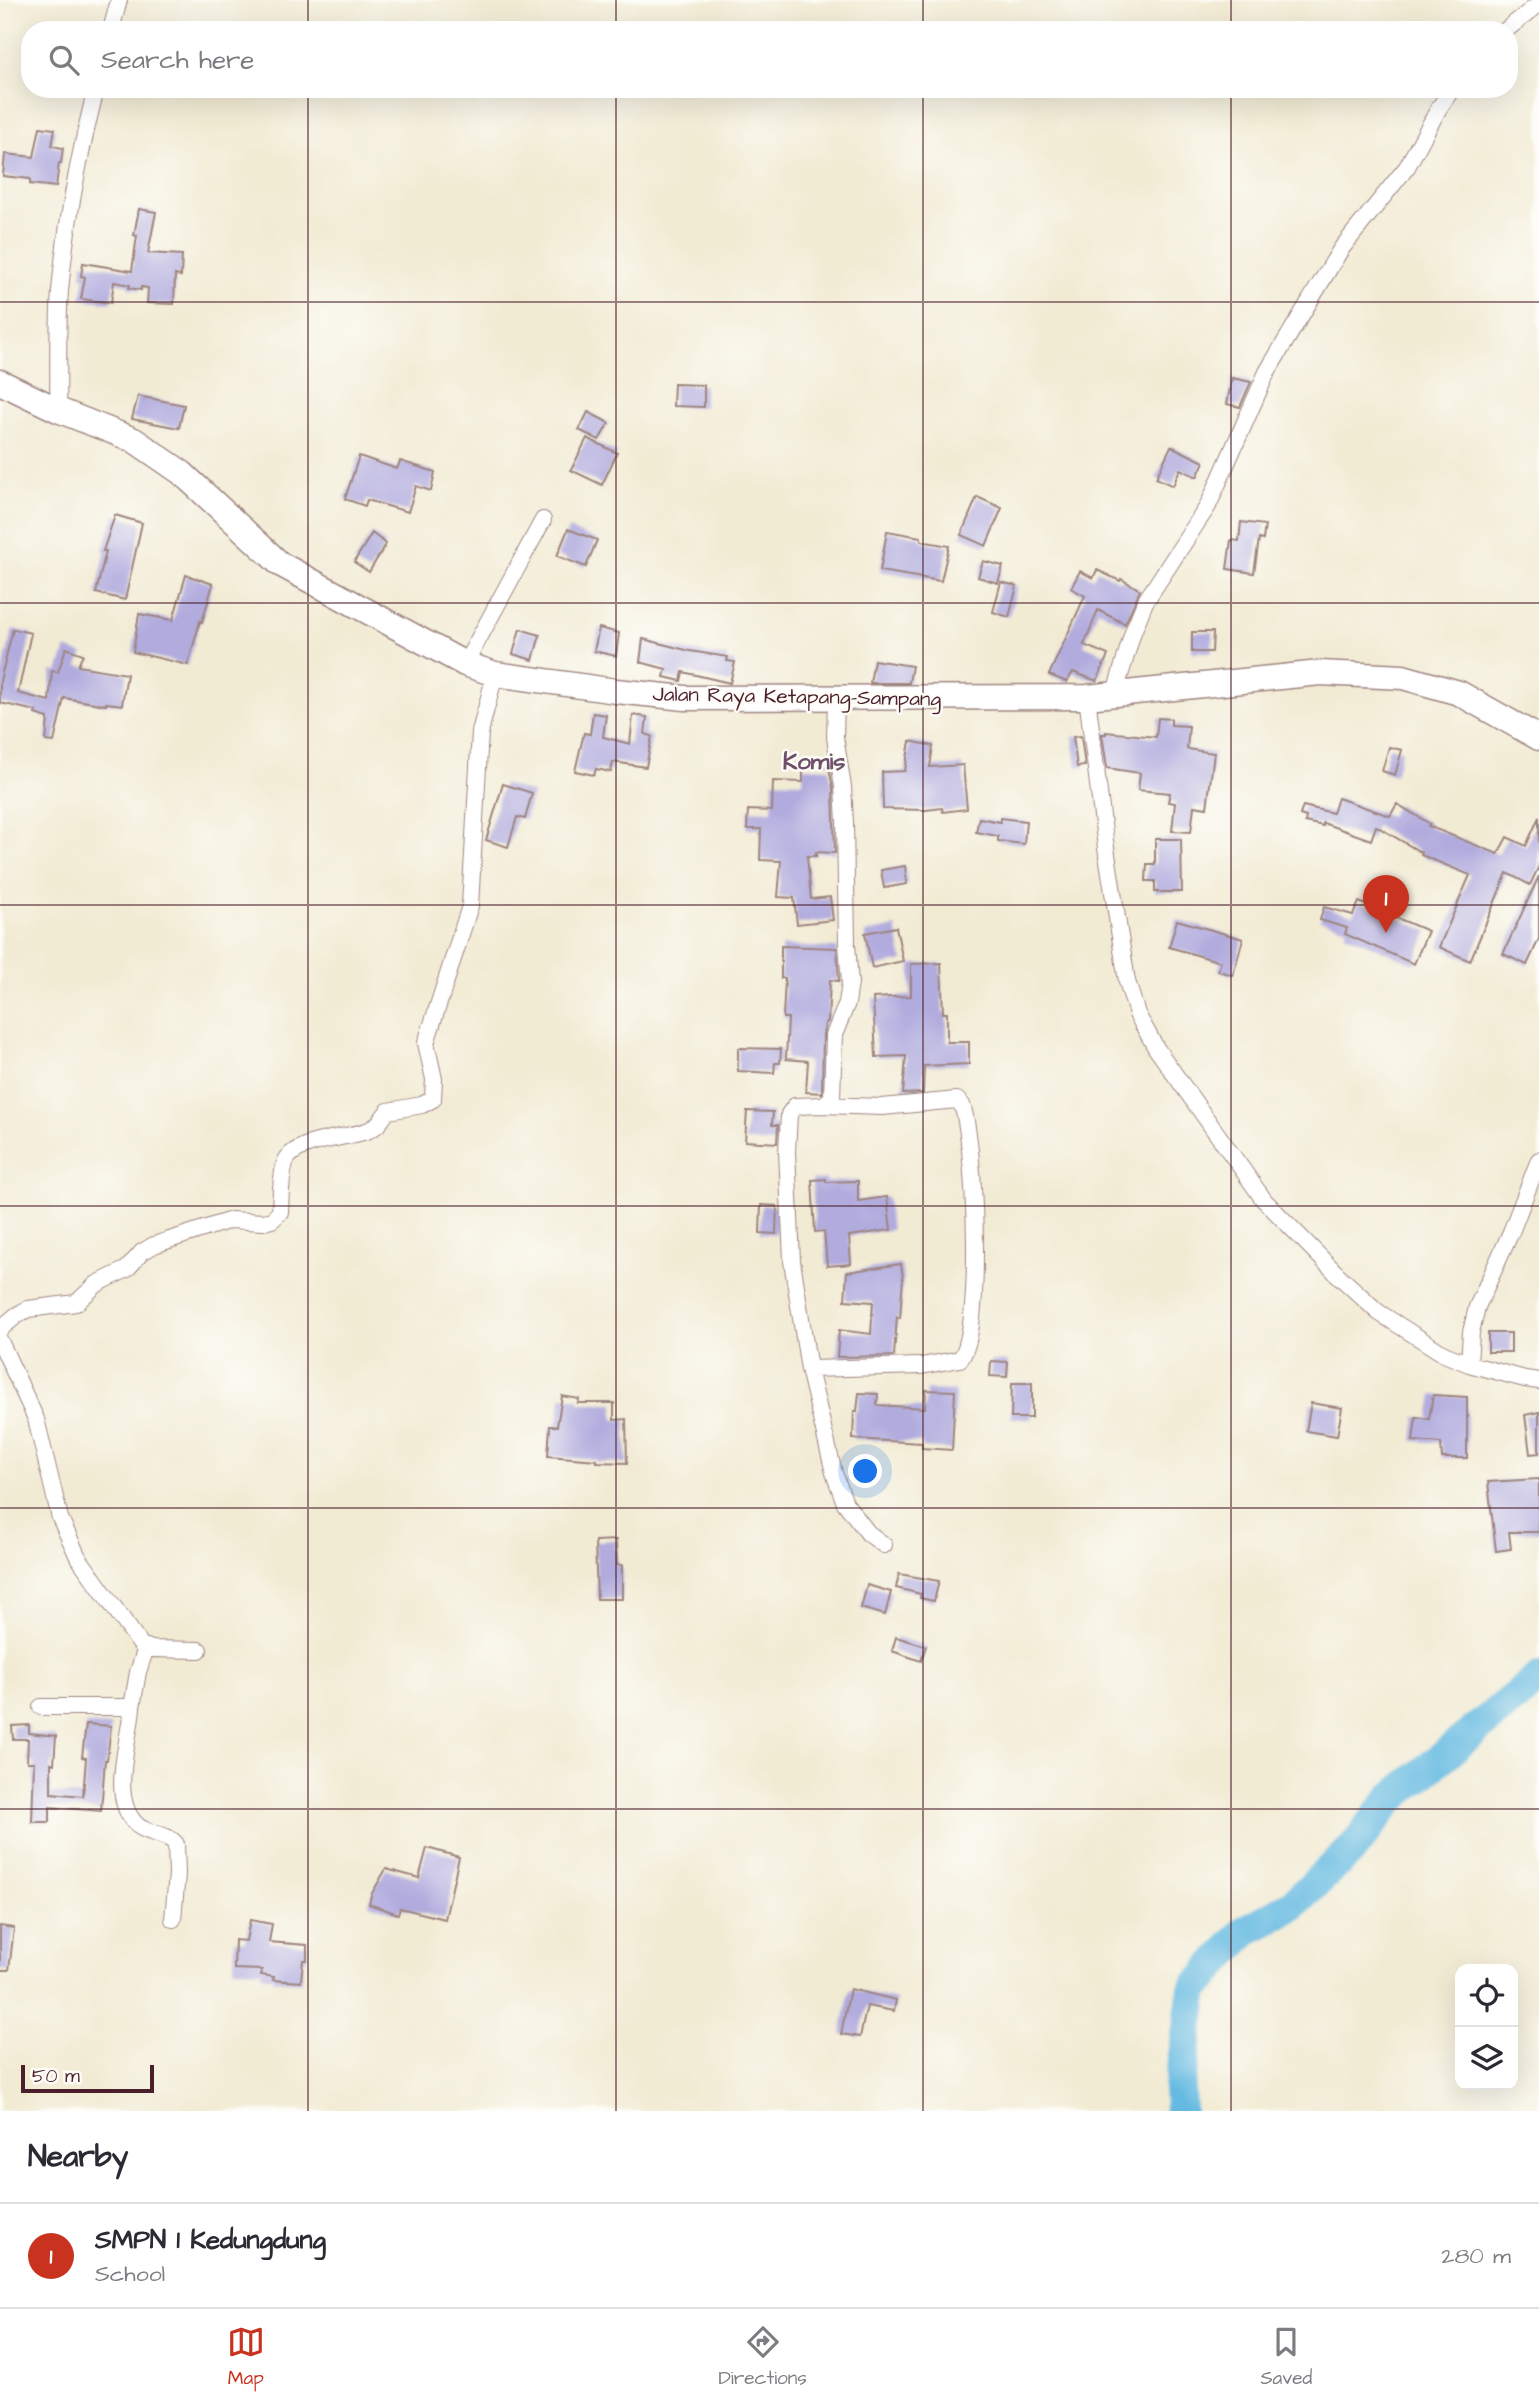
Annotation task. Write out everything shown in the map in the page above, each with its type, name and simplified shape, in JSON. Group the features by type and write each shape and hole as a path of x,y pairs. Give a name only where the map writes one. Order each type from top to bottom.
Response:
{"main road":[{"name":"Jalan Raya Ketapang-Sampang","path":"0,382 58,410 134,440 182,473 279,564 465,664 495,674 685,698 1087,697 1320,673 1403,677 1459,693 1539,738"}],"street":[{"path":"113,21 119,0"},
{"path":"1517,21 1539,4"},
{"path":"58,410 60,293 83,137 94,98"},
{"path":"1114,696 1133,632 1146,602 1208,506 1267,372 1341,248 1407,167 1445,98"},
{"path":"465,664 543,520"},
{"path":"0,1329 28,1310 76,1303 97,1284 127,1269 146,1249 154,1245 231,1220 263,1223 272,1220 280,1213 286,1160 299,1149 319,1141 372,1129 388,1111 422,1105 433,1099 434,1079 426,1043 470,906 480,732 495,674"},
{"path":"1087,697 1106,848 1127,981 1137,1014 1156,1048 1264,1200 1378,1312 1444,1354 1469,1364 1539,1381"},
{"path":"823,1105 833,1094 834,1035 846,1003 850,982 846,944 844,810 835,737 836,698"},
{"path":"809,1369 920,1366 960,1359 968,1347 972,1313 974,1200 962,1105 957,1100 882,1107 795,1106 789,1114 788,1197 792,1261 809,1369 834,1473 845,1503 868,1533 884,1545"},
{"path":"1469,1364 1471,1332 1477,1307 1511,1233 1539,1160"},
{"path":"0,1341 36,1419 60,1518 78,1557 146,1648"},
{"path":"146,1648 199,1650"},
{"path":"146,1648 138,1672 132,1707 122,1793 126,1808 135,1824 171,1838 176,1844 177,1874 173,1919"},
{"path":"41,1707 132,1707"}],"building":[{"path":"40,127 55,129 52,146 63,148 56,187 30,184 30,179 3,176 5,154 34,157"},
{"path":"139,209 156,212 148,253 182,255 181,276 175,275 174,304 147,303 148,288 129,288 130,285 114,282 111,303 81,299 85,277 81,276 83,263 132,271"},
{"path":"1232,378 1251,382 1240,407 1227,404"},
{"path":"674,384 704,385 704,407 673,406"},
{"path":"138,396 184,405 179,428 132,419"},
{"path":"588,412 609,423 599,440 579,430"},
{"path":"587,438 617,453 602,485 571,470"},
{"path":"1171,446 1204,462 1197,477 1180,469 1173,486 1156,478"},
{"path":"359,456 397,469 400,461 435,472 431,491 416,486 408,512 367,500 365,506 345,499"},
{"path":"977,497 1002,508 986,546 961,535"},
{"path":"115,515 142,523 125,600 96,593 106,551 103,551"},
{"path":"1241,522 1265,525 1263,540 1259,539 1254,573 1227,569 1231,540 1239,541"},
{"path":"568,529 597,540 586,567 557,556"},
{"path":"887,531 921,537 921,541 949,546 941,581 880,571"},
{"path":"372,533 386,544 369,572 354,562"},
{"path":"983,561 1003,566 998,583 978,577"},
{"path":"1097,570 1140,590 1125,624 1098,610 1084,645 1108,655 1097,681 1073,672 1067,682 1049,675 1085,596 1071,588 1080,571 1093,578"},
{"path":"186,575 213,584 188,665 133,652 139,614 173,620"},
{"path":"1001,582 1017,586 1009,617 993,612"},
{"path":"599,628 619,633 616,656 594,651"},
{"path":"13,629 31,633 18,693 49,701 52,671 58,672 66,648 83,654 78,666 127,674 122,705 64,698 54,742 46,741 48,718 35,714 36,711 0,703 0,681"},
{"path":"520,629 540,635 533,660 513,654"},
{"path":"1192,632 1213,632 1212,652 1192,652"},
{"path":"643,639 728,657 727,661 735,662 730,683 683,672 681,681 664,677 666,669 640,662"},
{"path":"874,660 912,666 909,683 870,683"},
{"path":"593,713 606,715 603,737 630,744 633,715 647,717 645,734 652,736 646,767 613,762 611,772 596,769 594,775 575,771 584,733 590,734"},
{"path":"1158,718 1171,719 1171,725 1189,726 1187,749 1214,753 1207,808 1194,806 1191,832 1172,831 1175,803 1168,802 1170,793 1138,790 1140,773 1107,768 1102,734 1106,732 1156,737"},
{"path":"1081,736 1085,766 1077,767 1073,737"},
{"path":"910,741 933,746 930,767 963,765 967,809 943,812 942,808 883,809 882,772 905,771"},
{"path":"1389,747 1402,750 1395,775 1382,771"},
{"path":"803,767 829,768 833,788 835,853 816,852 816,856 807,856 811,899 830,897 833,920 797,924 794,898 778,897 781,861 760,860 761,829 747,829 748,810 772,811 773,781 803,782"},
{"path":"503,784 532,793 525,819 517,817 508,847 486,840"},
{"path":"1338,798 1390,816 1397,804 1430,824 1428,826 1498,854 1507,837 1526,846 1539,817 1539,866 1530,885 1507,873 1470,961 1439,947 1470,875 1421,855 1422,853 1376,826 1371,840 1323,823 1323,826 1305,822 1306,817 1300,815 1303,806 1333,813"},
{"path":"979,818 1000,822 1000,818 1026,821 1024,844 998,841 998,836 976,832"},
{"path":"1155,839 1181,839 1182,892 1155,892 1155,881 1146,881 1147,864 1155,864"},
{"path":"905,866 907,884 884,888 881,870"},
{"path":"1539,876 1539,939 1527,965 1503,954"},
{"path":"1359,902 1428,931 1414,964 1345,934 1347,928 1320,920 1324,907 1353,915"},
{"path":"1177,920 1243,939 1233,975 1218,971 1221,962 1169,947"},
{"path":"896,927 903,961 872,968 865,933"},
{"path":"781,946 837,948 839,981 830,980 828,1021 823,1035 822,1093 806,1092 808,1061 786,1059 788,1018 783,1018 785,978 781,978"},
{"path":"941,963 943,1013 947,1013 947,1042 969,1042 969,1064 924,1066 923,1093 903,1094 906,1056 876,1057 873,998 911,996 911,964"},
{"path":"738,1048 781,1049 780,1063 775,1063 774,1073 738,1071"},
{"path":"747,1111 773,1112 772,1125 778,1125 777,1143 745,1141"},
{"path":"826,1179 826,1182 858,1181 858,1201 887,1197 891,1230 849,1236 851,1264 827,1266 824,1231 815,1232 812,1180"},
{"path":"761,1205 777,1206 776,1234 760,1233"},
{"path":"901,1264 903,1278 900,1318 897,1317 894,1356 837,1357 839,1330 871,1334 873,1302 845,1300 847,1272"},
{"path":"1488,1333 1511,1333 1511,1352 1488,1352"},
{"path":"991,1361 1008,1362 1007,1377 990,1376"},
{"path":"1012,1383 1032,1383 1032,1418 1011,1418"},
{"path":"926,1390 955,1391 952,1450 922,1448 922,1443 853,1439 854,1411 857,1411 859,1393 878,1394 877,1405 925,1408"},
{"path":"1433,1395 1467,1397 1467,1458 1442,1458 1441,1443 1413,1441 1416,1417 1429,1419"},
{"path":"562,1396 579,1399 578,1403 614,1403 614,1420 626,1419 627,1463 548,1456 550,1426 557,1426"},
{"path":"1311,1403 1342,1408 1337,1436 1306,1431"},
{"path":"1539,1412 1539,1453 1530,1454 1525,1415"},
{"path":"1539,1479 1539,1532 1509,1532 1511,1549 1496,1551 1488,1482"},
{"path":"616,1540 617,1565 622,1565 622,1599 597,1599 595,1541"},
{"path":"899,1574 939,1581 934,1601 920,1598 921,1594 896,1588"},
{"path":"867,1585 891,1592 885,1615 861,1608"},
{"path":"896,1637 926,1646 921,1661 892,1651"},
{"path":"86,1724 111,1726 101,1811 50,1807 50,1822 32,1822 34,1762 27,1762 28,1739 13,1739 12,1726 29,1725 29,1733 56,1736 54,1764 51,1763 51,1793 83,1796 86,1758 82,1757"},
{"path":"427,1848 459,1857 445,1919 400,1908 398,1914 369,1904 371,1895 386,1869 419,1878"},
{"path":"250,1920 272,1924 269,1942 307,1945 307,1960 303,1960 301,1982 273,1980 274,1977 261,1975 262,1970 234,1969 235,1940 246,1941"},
{"path":"0,1926 14,1928 9,1970 0,1970"},
{"path":"850,1989 896,2000 894,2011 867,2006 860,2037 841,2034"}],"waterway":[{"path":"1180,2111 1179,2089 1194,1989 1245,1931 1291,1906 1353,1848 1392,1798 1539,1678"}],"place":[{"name":"SMPN 1 Kedungdung","path":"1386,933"}],"district":[{"name":"Komis","path":"814,761"}]}
